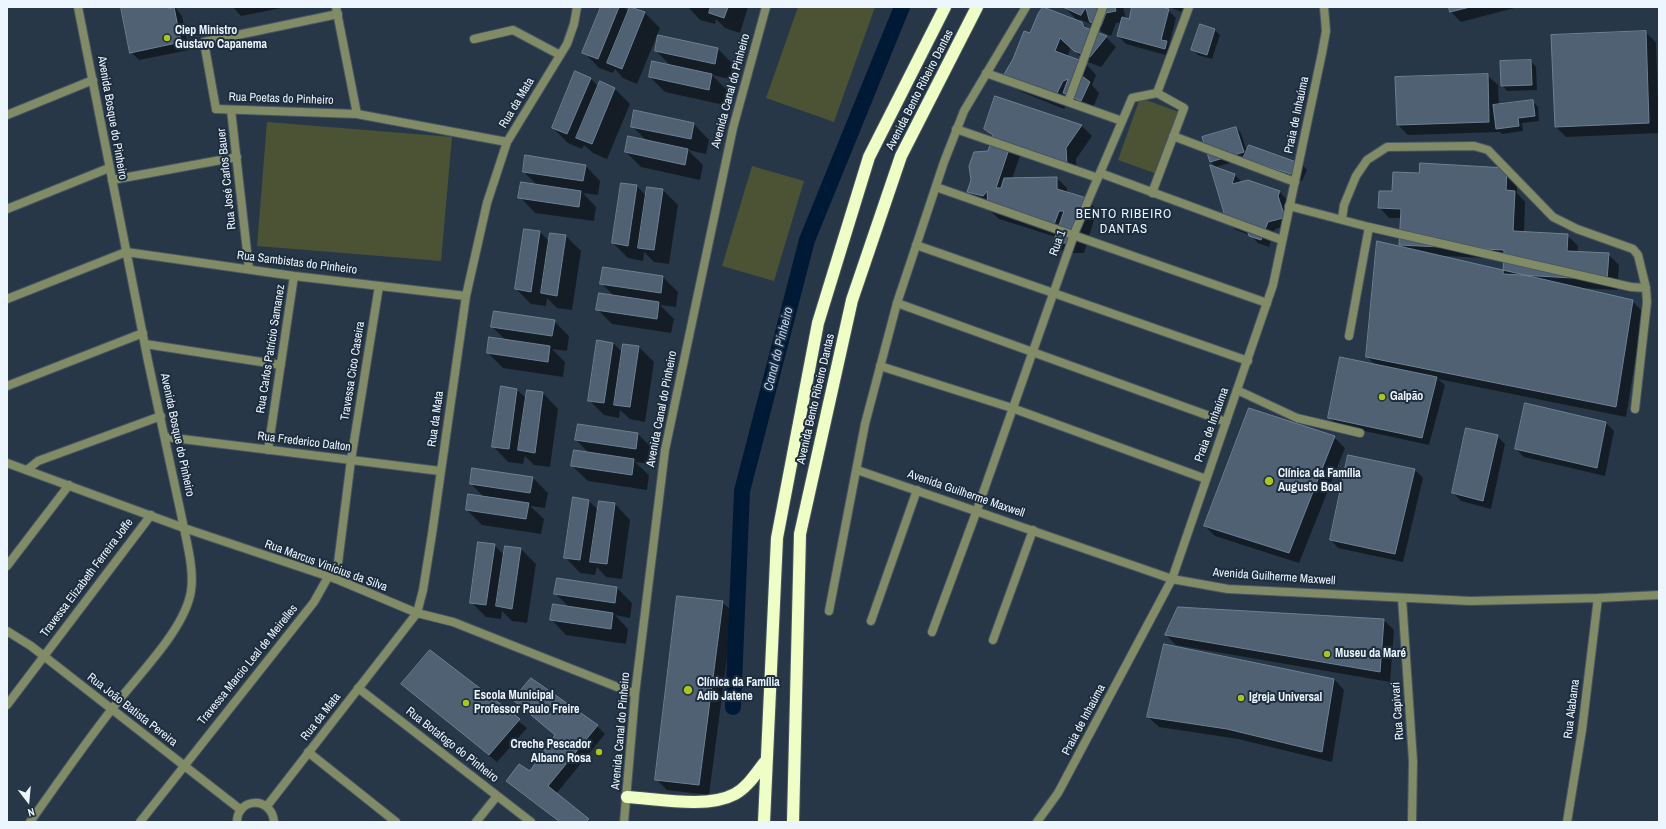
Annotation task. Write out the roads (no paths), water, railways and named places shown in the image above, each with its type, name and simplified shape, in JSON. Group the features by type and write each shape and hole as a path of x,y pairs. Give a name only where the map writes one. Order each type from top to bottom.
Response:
{"highway":[{"name":"Avenida Bento Ribeiro Dantas","path":"764,822 765,762 777,538 818,323 870,157 945,7"},
{"name":"Avenida Bento Ribeiro Dantas","path":"793,822 800,534 852,300 901,156 977,7"},
{"path":"627,797 698,802 722,799 736,794 745,787 765,762"}],"street":[{"name":"Avenida Bosque do Pinheiro","path":"30,822 111,709 171,635 186,610 191,591 191,571 184,528 126,252 109,168 94,80 78,7"},
{"name":"Rua da Mata","path":"267,806 417,613 426,576 466,296 487,203 507,142 567,44 574,24 577,7"},
{"name":"Avenida Canal do Pinheiro","path":"624,822 635,694 665,450 733,128 766,7"},
{"path":"829,611 857,470 864,424 897,303 956,129 964,111 1026,7"},
{"path":"1068,102 1103,7"},
{"path":"1152,193 1184,108 1157,93 1189,7"},
{"name":"Praia de Inhaúma","path":"1037,822 1058,793 1172,579 1267,303 1322,53 1326,31 1324,7"},
{"path":"337,11 357,114"},
{"name":"Rua Poetas do Pinheiro","path":"337,11 204,42 216,109 357,114 507,142"},
{"path":"474,39 514,30 560,55"},
{"path":"986,73 1122,121"},
{"path":"7,115 94,80"},
{"name":"Rua 1","path":"932,632 977,510 1073,235 1132,98 1157,93"},
{"name":"Rua José Carlos Bauer","path":"232,110 249,269"},
{"path":"956,129 1152,193 1282,240"},
{"path":"1173,136 1294,182"},
{"path":"1342,219 1344,204 1356,176 1367,160 1387,147 1474,146 1488,150 1553,217 1577,229 1632,249 1638,254 1646,288 1647,302 1635,409"},
{"path":"112,180 237,157"},
{"path":"7,209 109,168"},
{"path":"936,187 1267,303"},
{"path":"1289,206 1370,227 1631,287 1646,288"},
{"path":"1348,336 1370,227"},
{"path":"916,245 1248,361"},
{"path":"7,299 126,252"},
{"name":"Rua Sambistas do Pinheiro","path":"126,252 294,276 466,296"},
{"name":"Rua Carlos Patrício Samanez","path":"268,450 294,276"},
{"name":"Travessa Cico Caseira","path":"332,578 379,286"},
{"path":"897,303 1032,350 1226,422"},
{"path":"7,386 143,333"},
{"path":"145,344 281,365"},
{"path":"880,366 1012,408 1206,479"},
{"path":"1237,390 1297,418 1360,433"},
{"path":"27,470 38,461 161,416"},
{"name":"Rua Frederico Dalton","path":"166,437 440,472"},
{"name":"Rua Marcus Vinícius da Silva","path":"7,463 184,528 332,578 417,613 453,622 635,694"},
{"name":"Avenida Guilherme Maxwell","path":"857,470 977,510 1172,579 1228,589 1281,590 1470,601 1659,595"},
{"path":"9,561 68,485"},
{"path":"871,621 917,490"},
{"name":"Travessa Elizabeth Ferreira Joffe","path":"7,705 151,515"},
{"path":"993,640 1033,530"},
{"name":"Travessa Marcio Leal de Meirelles","path":"140,822 332,578"},
{"name":"Rua Capivari","path":"1402,598 1413,761 1412,822"},
{"name":"Rua Alabama","path":"1567,822 1582,730 1598,598"},
{"name":"Rua João Batista Pereira","path":"7,631 31,646 241,810"},
{"name":"Rua Botafogo do Pinheiro","path":"358,688 531,822"},
{"path":"308,752 396,822"},
{"path":"476,822 497,796"},
{"path":"237,822 238,815 241,810 250,803 256,802 267,806 271,810 274,822"}],"waterway":[{"name":"Canal do Pinheiro","path":"733,707 742,491 807,240 902,7"}],"place":[{"name":"Ciep Ministro Gustavo Capanema","path":"167,38"},
{"name":"Galpão","path":"1382,397"},
{"name":"Clínica da Família Augusto Boal","path":"1269,481"},
{"name":"Museu da Maré","path":"1327,654"},
{"name":"Clínica da Família Adib Jatene","path":"688,690"},
{"name":"Igreja Universal","path":"1241,698"},
{"name":"Escola Municipal Professor Paulo Freire","path":"466,703"},
{"name":"Creche Pescador Albano Rosa","path":"599,752"}],"district":[{"name":"BENTO RIBEIRO DANTAS","path":"1124,222"}]}
